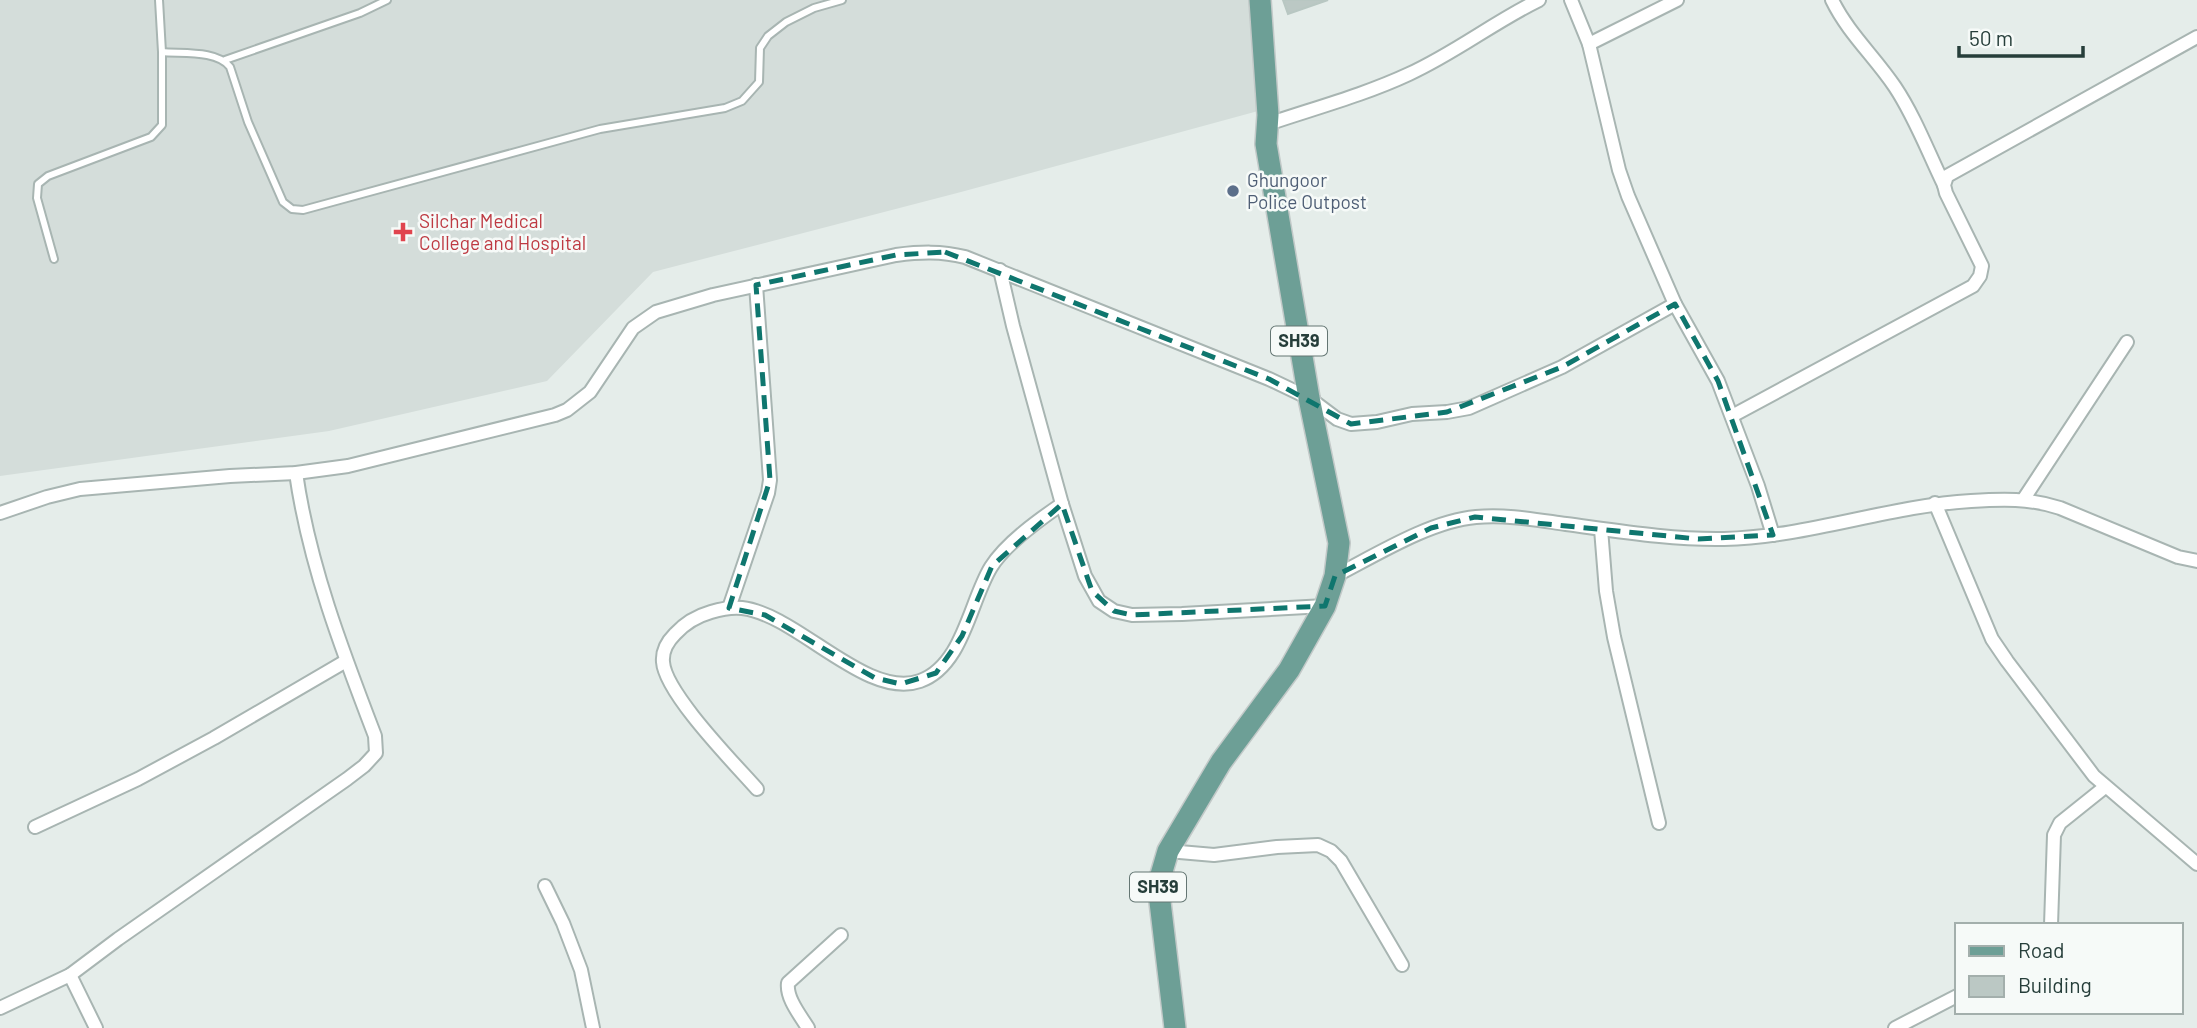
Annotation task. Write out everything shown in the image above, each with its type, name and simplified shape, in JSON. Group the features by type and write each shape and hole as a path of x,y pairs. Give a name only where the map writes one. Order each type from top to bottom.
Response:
{"main road":[{"name":"SH39","path":"1174,1028 1158,885 1168,851 1222,762 1289,670 1325,606 1335,576 1339,543 1309,398 1266,144 1268,124 1259,0"}],"street":[{"path":"1268,124 1408,75 1455,51 1494,24 1539,0"},
{"path":"1571,0 1589,44 1619,170 1675,304 1707,359 1732,416 1773,534"},
{"path":"1589,44 1677,0"},
{"path":"1732,416 1973,286 1980,276 1982,267 1905,103 1894,84 1852,34 1832,0"},
{"path":"1944,185 1947,176 1954,171 2197,37"},
{"path":"0,513 79,489 230,475 296,473 348,466 543,418 567,410 590,392 633,328 646,318 673,306 755,285 926,251 965,257 1212,355 1309,398 1337,419 1351,424 1469,408 1562,367 1675,304"},
{"path":"1000,270 1062,504 1091,591 1099,601 1114,611 1132,615 1325,606"},
{"path":"729,608 770,480 755,285"},
{"path":"2023,500 2127,342"},
{"path":"0,1008 70,975 373,758 377,747 375,736 327,605 302,512 296,473"},
{"path":"1335,576 1431,528 1475,517 1726,539 1773,534 1935,503 2006,499 2040,502 2060,508 2178,557 2197,561"},
{"path":"1935,503 1992,639 2094,776 2197,864"},
{"path":"758,789 690,710 668,678 663,663 664,651 669,640 683,625 704,614 742,608 765,615 875,678 901,684 919,682 936,673 952,652 962,636 992,566 1035,523 1062,504"},
{"path":"1601,529 1606,591 1614,637 1659,822"},
{"path":"35,827 138,779 346,661"},
{"path":"2051,923 2054,835 2060,823 2105,787"},
{"path":"1168,851 1214,855 1318,845 1331,850 1341,861 1402,965"},
{"path":"545,886 581,970 593,1028"},
{"path":"808,1028 786,988 788,983 841,935"},
{"path":"70,975 96,1028"},
{"path":"1895,1028 1955,997"}],"lane":[{"path":"54,259 37,198 38,184 48,176 151,137 162,125 159,0"},
{"path":"162,52 225,60 360,13 387,0"},
{"path":"225,60 230,67 248,122 283,202 292,209 303,210 600,129 734,105 742,101 758,82 760,48 768,36 786,22 814,8 842,0"}],"highlighted area":[{"path":"945,252 1269,379 1351,424 1447,412 1562,367 1675,304 1718,381 1773,535 1698,539 1475,517 1431,528 1335,576 1325,606 1132,615 1114,611 1092,591 1062,504 992,566 962,636 936,673 901,684 875,678 765,615 729,608 770,480 756,285 896,255"}],"shaded area":[{"name":"Silchar Medical College and Hospital","path":"0,0 1256,0 1269,108 653,272 547,381 329,431 0,476"}],"building":[{"path":"1283,0 1328,0 1288,14"}],"place":[{"name":"Ghungoor Police Outpost","path":"1233,191"},
{"name":"Silchar Medical College and Hospital","path":"403,232"}]}
